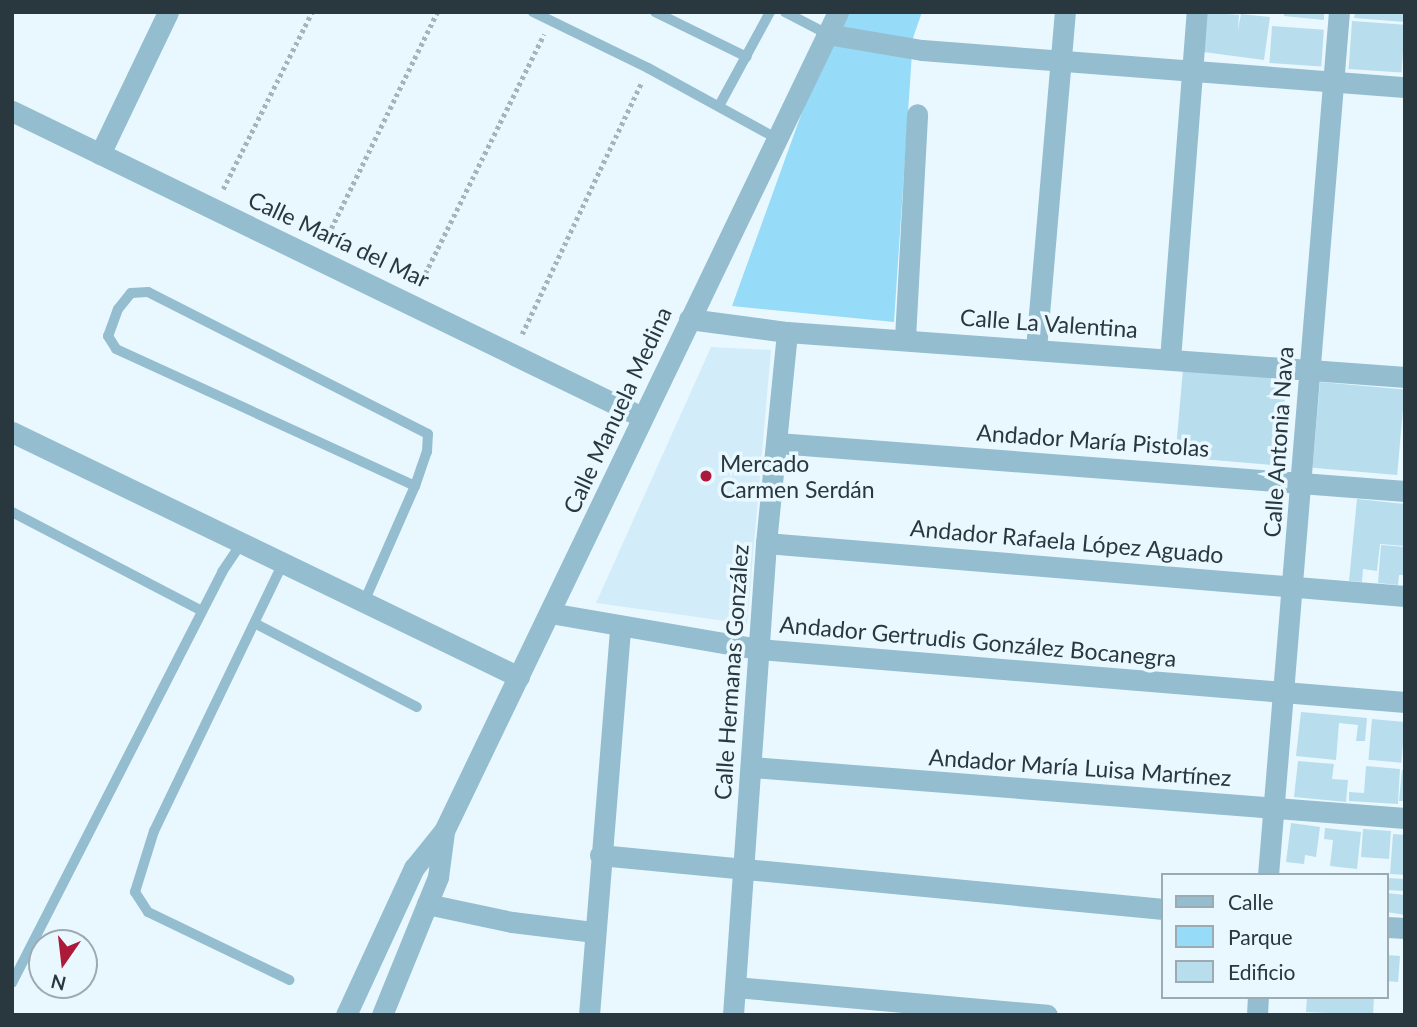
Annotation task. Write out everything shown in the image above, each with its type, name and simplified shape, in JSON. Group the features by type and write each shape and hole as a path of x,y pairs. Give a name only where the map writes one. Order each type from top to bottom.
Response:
{"street":[{"path":"100,154 168,12"},
{"name":"Calle Manuela Medina","path":"444,831 838,12"},
{"path":"1036,349 1065,12"},
{"path":"1170,359 1196,12"},
{"name":"Calle Antonia Nava","path":"1268,873 1294,586 1300,482 1339,12"},
{"path":"827,34 922,50 1405,87"},
{"name":"Calle María del Mar","path":"12,111 514,351 642,417"},
{"path":"905,338 917,114"},
{"name":"Calle La Valentina","path":"689,319 787,332 905,338 1405,377"},
{"name":"Calle Hermanas González","path":"733,1015 766,542 787,332"},
{"path":"12,432 243,541 519,677"},
{"name":"Andador María Pistolas","path":"778,443 1405,491"},
{"name":"Andador Rafaela López Aguado","path":"766,542 1405,596"},
{"name":"Andador Gertrudis González Bocanegra","path":"550,613 759,649 1405,702"},
{"path":"589,1015 620,626"},
{"name":"Andador María Luisa Martínez","path":"751,768 1405,818"},
{"path":"385,1014 438,877 444,831"},
{"path":"346,1015 414,868 444,831"},
{"path":"600,855 1162,909"},
{"path":"427,905 512,922 594,932"},
{"path":"735,986 1047,1015"}],"lane":[{"path":"533,12 648,68 776,138"},
{"path":"655,12 747,57"},
{"path":"719,106 770,12"},
{"path":"785,12 827,34"},
{"path":"364,602 415,486 427,452 428,434 414,424 148,292 131,293 118,309 108,336 116,349 415,486"},
{"path":"12,512 202,611"},
{"path":"12,983 202,611 243,541"},
{"path":"284,561 256,624 154,831 135,892 148,912 289,980"},
{"path":"256,624 417,707"}],"path":[{"path":"213,209 312,12"},
{"path":"317,257 436,12"},
{"path":"410,303 551,21"},
{"path":"514,351 648,68"}],"shaded area":[{"name":"Mercado Carmen Serdán","path":"711,347 771,350 747,624 596,603"}],"green space":[{"path":"847,12 922,12 913,38 894,322 732,306 814,79"}],"building":[{"path":"1200,12 1239,15 1238,30 1241,14 1270,17 1264,60 1196,51"},
{"path":"1284,12 1324,12 1324,20 1284,16"},
{"path":"1355,12 1405,12 1405,22 1354,18"},
{"path":"1352,21 1405,25 1402,73 1349,69"},
{"path":"1272,26 1324,30 1321,67 1269,63"},
{"path":"1183,369 1287,378 1279,466 1175,457"},
{"path":"1320,382 1405,389 1397,475 1313,468"},
{"path":"1357,499 1405,504 1405,546 1380,544 1377,571 1363,569 1362,582 1349,581"},
{"path":"1381,545 1405,547 1405,575 1399,575 1398,585 1378,583"},
{"path":"1301,712 1367,718 1365,741 1356,741 1358,725 1339,723 1336,760 1296,756"},
{"path":"1372,719 1405,722 1401,763 1368,760"},
{"path":"1298,761 1334,764 1332,779 1348,780 1346,802 1294,797"},
{"path":"1366,766 1400,769 1398,804 1349,801 1349,792 1364,793"},
{"path":"1402,770 1405,770 1405,801 1399,801"},
{"path":"1291,823 1320,827 1316,857 1305,855 1304,864 1286,862"},
{"path":"1325,828 1361,832 1357,869 1330,866 1333,840 1324,839"},
{"path":"1363,829 1391,831 1389,859 1361,857"},
{"path":"1393,834 1405,835 1405,875 1390,874"},
{"path":"1389,878 1405,879 1404,891 1389,890"},
{"path":"1389,893 1405,895 1405,915 1389,912"},
{"path":"1389,955 1400,956 1398,982 1389,981"},
{"path":"1307,999 1374,999 1373,1015 1306,1012"}],"place":[{"name":"Mercado Carmen Serdán","path":"706,476"}]}
